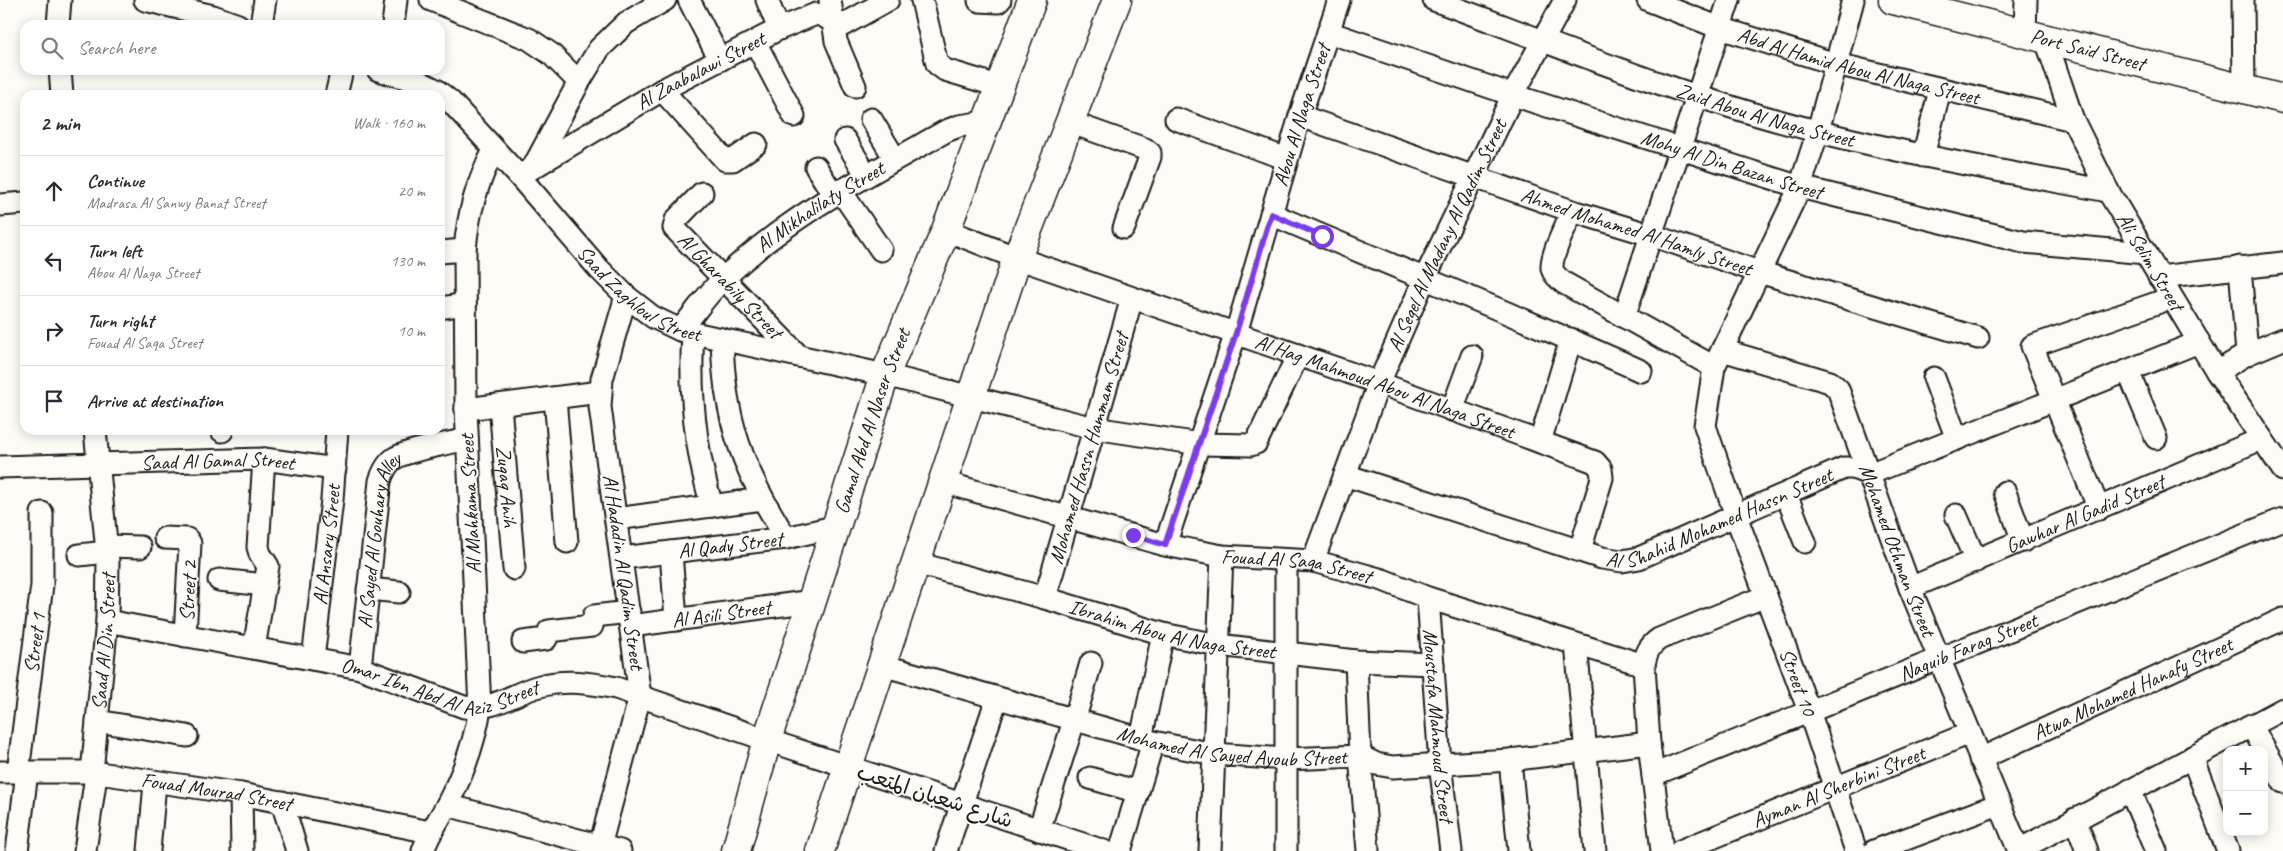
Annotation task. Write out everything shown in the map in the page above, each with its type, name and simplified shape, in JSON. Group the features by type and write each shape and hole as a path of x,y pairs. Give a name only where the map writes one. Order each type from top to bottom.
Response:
{"street":[{"path":"58,20 60,0"},
{"path":"145,0 223,20"},
{"path":"262,20 265,0"},
{"path":"394,20 396,0"},
{"path":"431,0 529,39 551,54 578,82"},
{"path":"626,23 634,0"},
{"path":"526,171 599,49 626,23 664,0"},
{"path":"689,0 720,60"},
{"path":"767,0 779,29"},
{"name":"Al Zaabalawi Street","path":"526,171 662,90 779,29 816,14 822,15 831,10 838,25 845,24 888,0"},
{"path":"922,0 937,64 945,70 998,86"},
{"path":"979,1 998,2 1000,0"},
{"name":"Gamal Abd Al Naser Street","path":"736,851 767,740 838,526 885,375 946,230 998,86 1032,0"},
{"path":"824,850 848,767 1017,258 1117,0"},
{"name":"Abou Al Naga Street","path":"1165,545 1236,333 1300,116 1339,0"},
{"name":"Zaid Abou Al Naga Street","path":"1434,0 1698,95 1818,131 1923,156 2108,192"},
{"name":"Al Segel Al Madany Al Qadim Street","path":"1313,561 1379,383 1424,280 1512,95 1544,41 1565,0"},
{"name":"Abd Al Hamid Abou Al Naga Street","path":"1648,0 1720,28 1836,64 2073,120"},
{"path":"1624,317 1730,0"},
{"name":"Street 10","path":"1853,0 1818,131 1800,187 1718,359 1706,426 1736,516 1809,711 1856,851"},
{"name":"Port Said Street","path":"1893,0 2283,99"},
{"path":"2026,0 2035,37"},
{"path":"2243,0 2244,90"},
{"path":"831,10 843,62 855,86"},
{"name":"Mohy Al Din Bazan Street","path":"1328,32 1679,150 1800,187 2023,242 2146,253"},
{"name":"Ali Selim Street","path":"2035,37 2108,192 2217,372 2283,470"},
{"path":"755,42 794,116"},
{"path":"60,75 62,90"},
{"path":"337,90 341,75"},
{"name":"Saad Zaghloul Street","path":"396,75 420,82 436,90"},
{"path":"662,90 725,160 733,160 756,144"},
{"path":"1923,156 1940,90"},
{"name":"Saad Zaghloul Street","path":"445,97 494,150 526,171 599,269 626,296 653,318 687,332 885,375 1094,428 1200,444 1251,445 1259,439 1298,355"},
{"name":"Ahmed Mohamed Al Hamly Street","path":"1300,116 1572,212 1651,235 1759,272 1978,338"},
{"path":"872,119 895,159"},
{"path":"1176,119 1287,159"},
{"name":"Al Mikhalilaty Street","path":"687,332 722,279 759,246 798,216 866,174 946,131 959,126 985,122"},
{"path":"1069,122 1145,149 1150,153 1124,228"},
{"path":"845,140 866,174"},
{"name":"Al Mahkama Street","path":"426,842 447,805 463,771 476,735 480,708 466,409 465,250 473,198 494,150"},
{"path":"816,167 881,250"},
{"name":"Al Gharabily Street","path":"702,193 676,220 674,228 798,356"},
{"path":"0,205 20,203"},
{"path":"1572,212 1555,255 1552,268 1556,276 1564,283 1624,317 1718,359"},
{"path":"1271,214 1424,280 1571,339 1641,371"},
{"name":"Al Hag Mahmoud Abou Al Naga Street","path":"946,230 1017,258 1379,383 1595,462 1601,469 1602,478 1580,550"},
{"path":"445,252 465,250"},
{"path":"2159,277 2283,263"},
{"path":"2240,267 2247,354"},
{"name":"Al Hadadin Al Qadim Street","path":"610,848 640,696 600,407 600,392 605,366 626,296"},
{"name":"Mohamed Hassn Hammam Street","path":"1044,598 1132,298"},
{"path":"2099,509 2032,346 2171,298"},
{"path":"445,307 465,304"},
{"path":"687,332 693,421 701,468 712,506"},
{"path":"1540,442 1571,339"},
{"path":"2217,372 2247,354 2283,339"},
{"path":"722,340 723,367 732,422 743,457 762,499 786,538"},
{"path":"1869,474 2199,342"},
{"path":"1452,410 1472,356"},
{"name":"Mohamed Othman Street","path":"1718,359 1835,385 1841,394 1910,588 2019,850"},
{"path":"2128,371 2156,438"},
{"path":"1934,378 1957,439"},
{"path":"466,409 600,392"},
{"path":"555,398 567,542"},
{"name":"Zuqaq Anih","path":"500,405 514,569"},
{"name":"Saad Al Din Street","path":"85,851 95,782 92,772 107,621 107,549 96,435"},
{"name":"Al Ansary Street","path":"313,659 337,435"},
{"name":"Al Sayed Al Gouhary Alley","path":"360,668 380,480 388,464 403,455 467,439"},
{"name":"Gawhar Al Gadid Street","path":"1910,588 2261,439"},
{"path":"254,648 268,566 258,547 264,459"},
{"name":"Saad Al Gamal Street","path":"0,467 264,459 334,469"},
{"name":"Al Shahid Mohamed Hassn Street","path":"1345,475 1580,550 1622,561 1639,558 1844,468 1853,468 1869,474"},
{"name":"Fouad Al Saqa Street","path":"943,482 1165,545 1222,556 1313,561 1384,580 1428,598 1644,665"},
{"path":"2005,492 2023,541"},
{"path":"1786,494 1806,542"},
{"path":"616,520 762,499"},
{"name":"Street 1","path":"17,851 15,772 42,586 42,513"},
{"path":"1956,515 1976,561"},
{"name":"Naguib Farag Street","path":"1653,775 2283,519"},
{"name":"Al Qady Street","path":"622,558 786,538 838,526"},
{"name":"Street 2","path":"165,538 187,539 190,543 185,636"},
{"path":"79,555 107,549 140,547"},
{"path":"671,552 676,620"},
{"path":"1210,851 1222,556"},
{"path":"1286,560 1286,851"},
{"name":"Ibrahim Abou Al Naga Street","path":"916,563 1044,598 1163,634 1218,645 1356,661 1433,664"},
{"path":"219,580 265,584"},
{"path":"368,589 399,592"},
{"path":"1662,851 1649,743 1644,665 1651,645 1659,639 1766,596"},
{"name":"Moustafa Mahmoud Street","path":"1428,598 1440,764 1451,851"},
{"name":"Al Asili Street","path":"523,642 546,639 549,631 592,626 594,616 676,620 812,601"},
{"name":"Atwa Mohamed Hanafy Street","path":"1980,759 2283,619"},
{"name":"Omar Ibn Abd Al Aziz Street","path":"107,621 360,668 464,707 480,708 497,704 541,686 564,682 590,683 616,688 767,740"},
{"path":"1120,851 1138,792 1163,634"},
{"path":"1576,644 1595,851"},
{"path":"1356,661 1360,756 1368,851"},
{"path":"1039,830 1074,721 1090,663"},
{"name":"Mohamed Al Sayed Ayoub Street","path":"882,665 1146,741 1214,754 1286,759 1360,756 1384,766 1510,760 1649,743"},
{"path":"946,851 997,698"},
{"path":"2019,850 2283,709"},
{"path":"97,721 188,736"},
{"path":"2251,726 2283,782"},
{"name":"Ayman Al Sherbini Street","path":"1680,851 1970,734"},
{"name":"شارع شعبان المتعب","path":"767,740 1104,851"},
{"path":"2192,757 2228,851"},
{"path":"1510,760 1519,851"},
{"name":"Fouad Mourad Street","path":"15,772 92,772 155,783 241,794 282,802 426,842"},
{"path":"1090,778 1138,792"},
{"path":"149,851 155,783"},
{"path":"2130,790 2156,851"},
{"path":"241,794 242,851"},
{"path":"282,802 297,851"},
{"path":"1874,851 2000,804"},
{"path":"447,805 610,848"},
{"path":"2075,819 2087,851"}],"route":[{"path":"1133,535 1165,545 1236,333 1271,214 1322,236"}]}
